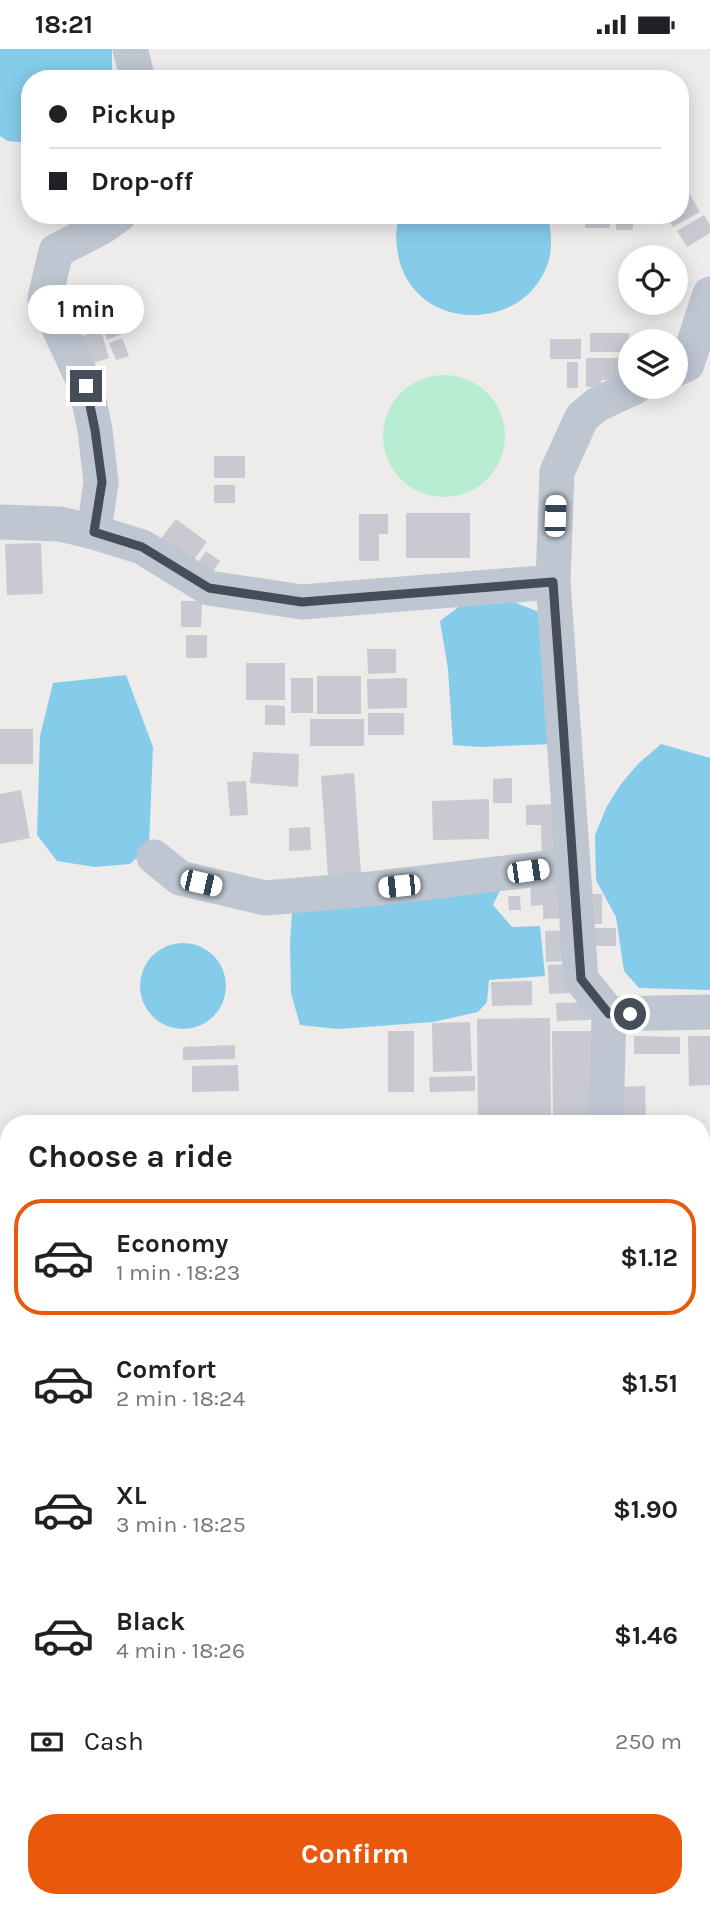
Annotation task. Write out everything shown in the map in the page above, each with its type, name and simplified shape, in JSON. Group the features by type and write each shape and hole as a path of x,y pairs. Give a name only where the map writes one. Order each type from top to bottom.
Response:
{"street":[{"path":"130,49 136,70"},
{"path":"94,532 102,482 86,386 46,298 56,251 106,224"},
{"path":"688,361 710,294"},
{"path":"606,1115 609,1014 581,979 553,582 557,472 582,417 598,404 618,395"},
{"path":"0,522 60,524 94,532 142,547 209,588 302,602 553,582"},
{"path":"154,857 180,879 265,898 386,888 572,865"},
{"path":"609,1014 710,1012"}],"green space":[{"path":"444,375 468,379 487,393 501,412 505,436 501,460 487,479 468,493 444,497 420,493 401,479 387,460 383,436 387,412 401,393 420,379"}],"water":[{"path":"0,49 112,49 112,70 21,70 21,142 8,141 0,136"},
{"path":"398,224 549,224 551,251 536,286 518,302 497,312 473,315 450,312 429,302 411,286 400,263"},
{"path":"511,601 539,612 552,744 481,747 453,745 448,669 440,621 461,605"},
{"path":"126,675 153,747 149,846 130,864 95,867 57,861 37,835 40,736 53,683"},
{"path":"661,744 710,758 710,990 639,988 624,971 616,917 596,880 595,835 607,806 638,764"},
{"path":"502,886 493,905 512,927 540,926 545,976 489,980 487,1002 478,1012 433,1022 338,1029 300,1025 291,993 292,913"},
{"path":"183,943 207,950 219,962 226,986 219,1010 207,1022 183,1029 159,1022 147,1010 140,986 147,962 159,950"}],"building":[{"path":"689,193 700,212 689,218"},
{"path":"704,215 710,225 710,233 688,246 677,231"},
{"path":"585,224 610,224 610,228 585,228"},
{"path":"616,224 633,224 633,230 616,230"},
{"path":"118,324 122,334 107,340 103,329"},
{"path":"101,330 109,358 80,367 72,339"},
{"path":"590,333 618,333 618,352 590,352"},
{"path":"122,338 129,356 116,360 109,343"},
{"path":"550,339 581,339 581,359 550,359"},
{"path":"586,358 618,358 618,380 601,380 601,387 586,387"},
{"path":"567,362 578,362 578,388 567,388"},
{"path":"214,456 245,456 245,478 214,478"},
{"path":"214,485 235,485 235,503 214,503"},
{"path":"406,513 470,513 470,558 406,558"},
{"path":"359,514 388,514 388,534 379,534 379,561 359,561"},
{"path":"176,519 207,542 187,569 156,545"},
{"path":"41,543 43,594 7,595 5,544"},
{"path":"206,551 220,561 208,578 194,568"},
{"path":"181,601 202,601 201,627 181,627"},
{"path":"186,635 207,635 207,658 186,658"},
{"path":"367,649 396,649 396,673 368,674"},
{"path":"246,663 285,663 285,700 246,700"},
{"path":"317,676 361,676 361,714 317,714"},
{"path":"291,678 313,678 313,713 291,713"},
{"path":"407,678 407,708 368,709 367,679"},
{"path":"265,705 285,706 285,725 265,725"},
{"path":"368,713 404,713 404,735 368,735"},
{"path":"310,719 364,719 364,746 310,746"},
{"path":"0,729 33,729 33,764 0,764"},
{"path":"253,752 299,754 298,787 250,783"},
{"path":"354,773 361,874 328,877 321,776"},
{"path":"512,778 512,803 493,803 493,779"},
{"path":"246,781 248,815 230,816 227,782"},
{"path":"21,790 30,838 0,844 0,794"},
{"path":"489,799 489,839 433,840 432,801"},
{"path":"559,804 560,863 542,863 541,825 526,825 526,805"},
{"path":"310,827 311,850 289,851 289,828"},
{"path":"564,876 567,918 543,919 543,905 531,906 530,877"},
{"path":"584,894 602,894 602,924 584,924"},
{"path":"508,896 520,896 521,910 509,910"},
{"path":"591,928 616,928 616,946 591,946"},
{"path":"567,930 569,961 546,962 545,931"},
{"path":"568,964 570,993 549,994 548,965"},
{"path":"532,981 532,1005 492,1006 491,982"},
{"path":"590,1002 590,1020 557,1021 556,1003"},
{"path":"550,1018 551,1115 478,1115 477,1019"},
{"path":"470,1022 472,1071 433,1072 432,1023"},
{"path":"388,1031 414,1031 414,1092 388,1092"},
{"path":"552,1031 601,1031 602,1115 553,1115"},
{"path":"634,1036 680,1037 680,1054 634,1054"},
{"path":"688,1036 710,1036 710,1085 689,1086"},
{"path":"235,1045 235,1059 183,1060 183,1047"},
{"path":"238,1065 239,1091 192,1092 192,1066"},
{"path":"475,1076 475,1091 430,1092 429,1077"},
{"path":"645,1086 646,1115 622,1115 621,1087"}],"route":[{"path":"86,386 102,482 94,532 142,547 209,588 302,602 553,582 581,979 609,1014 630,1014"}]}
